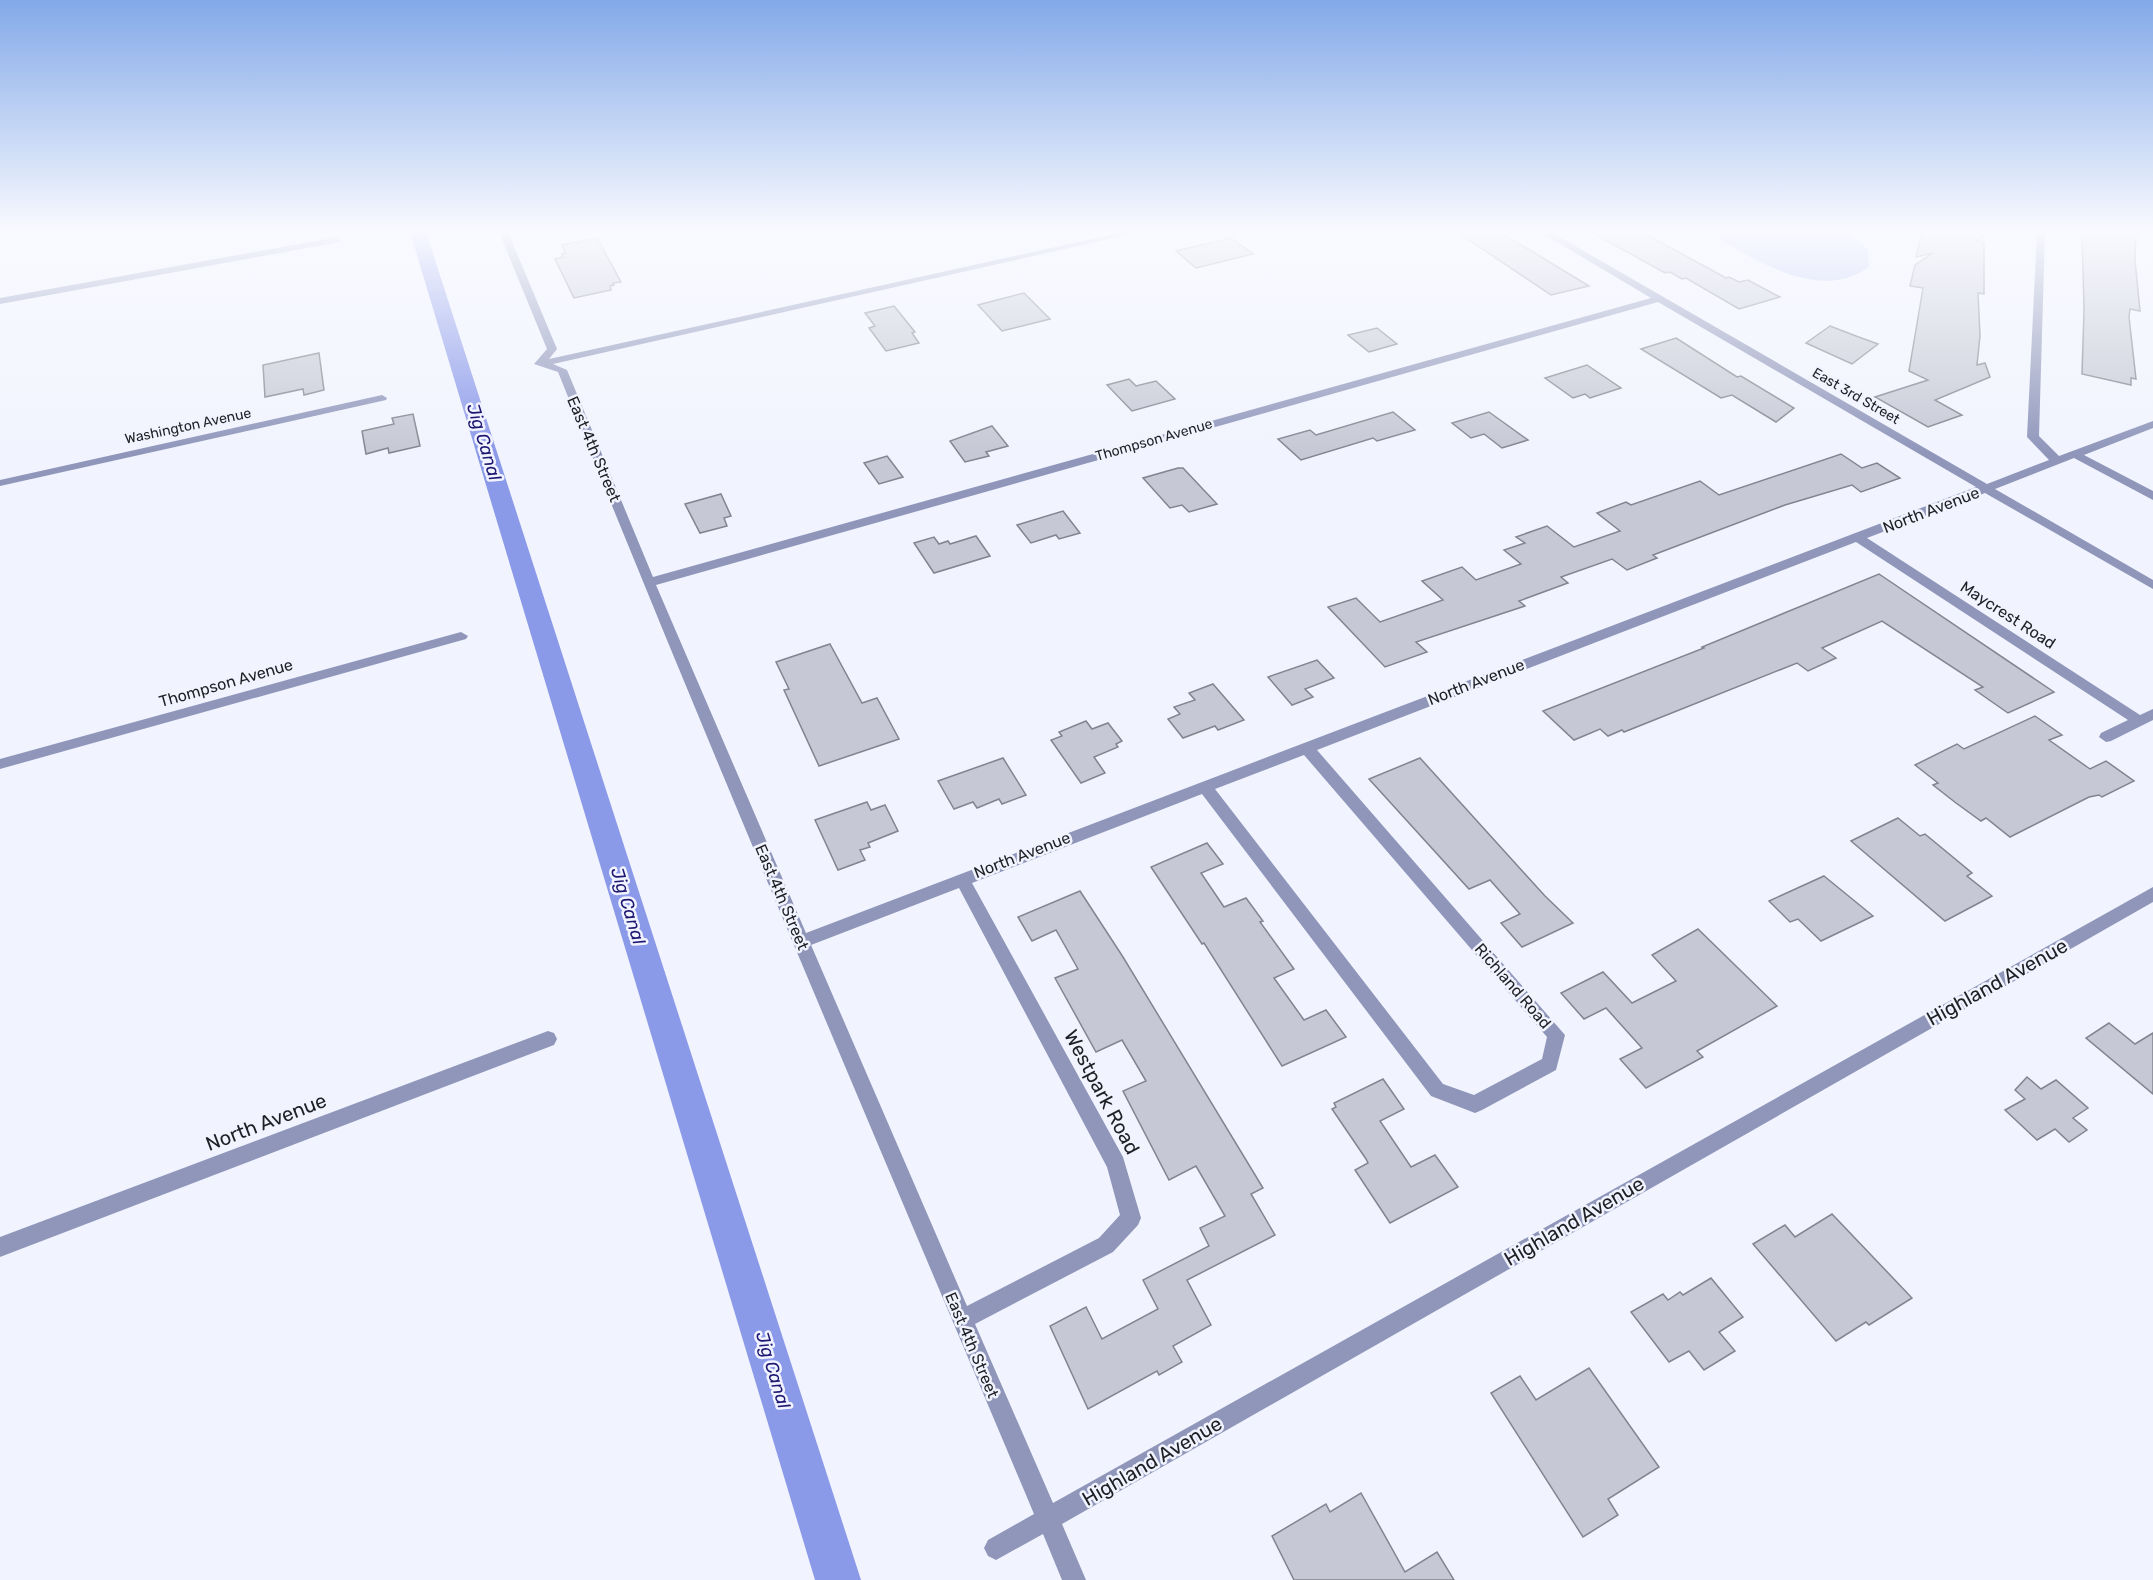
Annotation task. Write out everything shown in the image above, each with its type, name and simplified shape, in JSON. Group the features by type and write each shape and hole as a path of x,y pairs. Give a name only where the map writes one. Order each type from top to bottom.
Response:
{"street":[{"path":"534,306 552,349 538,364"},
{"path":"538,364 802,306"},
{"name":"Thompson Avenue","path":"650,582 1635,306"},
{"name":"East 3rd Street","path":"1671,306 2153,585"},
{"path":"2038,306 2033,437 2056,460"},
{"name":"East 4th Street","path":"538,364 562,370 800,942 1074,1580"},
{"name":"Washington Avenue","path":"0,483 382,398"},
{"name":"North Avenue","path":"800,942 2153,424"},
{"path":"2074,454 2153,496"},
{"name":"Maycrest Road","path":"1858,538 2139,721"},
{"name":"Thompson Avenue","path":"0,764 461,636"},
{"path":"2106,737 2153,714"},
{"name":"Richland Road","path":"1204,786 1437,1090 1475,1104 1551,1064 1556,1035 1306,747"},
{"name":"Westpark Road","path":"961,1320 1106,1245 1131,1218 1116,1164 963,879"},
{"name":"Highland Avenue","path":"996,1548 2153,894"},
{"name":"North Avenue","path":"0,1247 548,1039"}],"building":[{"path":"894,306 915,332 912,333 919,343 886,351 869,328 875,326 865,313"},
{"path":"979,306 1037,306 1050,319 1002,331"},
{"path":"1733,306 1750,306 1739,309"},
{"path":"1920,306 1979,306 1980,336 1977,365 1985,363 1990,377 1935,400 1962,415 1928,427 1875,397 1928,380 1909,371"},
{"path":"2084,306 2139,306 2140,311 2130,309 2129,317 2136,379 2131,378 2131,385 2082,374"},
{"path":"1830,326 1878,344 1852,364 1806,343"},
{"path":"1377,328 1397,344 1369,352 1348,335"},
{"path":"1676,338 1737,377 1741,376 1794,408 1776,422 1732,395 1721,398 1641,349"},
{"path":"319,353 324,390 304,395 303,389 265,397 263,365"},
{"path":"1587,365 1621,388 1590,398 1585,394 1573,398 1545,378"},
{"path":"1129,379 1136,386 1156,381 1175,399 1132,411 1107,385"},
{"path":"1393,412 1415,430 1377,441 1373,438 1301,460 1278,439 1310,430 1316,435"},
{"path":"1489,412 1528,440 1502,448 1484,434 1471,438 1452,423"},
{"path":"413,414 420,446 389,453 388,448 366,454 362,431 394,424 392,418"},
{"path":"992,426 1008,446 986,452 989,456 965,462 950,441"},
{"path":"1841,454 1862,468 1877,463 1900,478 1861,492 1852,485 1785,505 1653,555 1657,558 1627,570 1612,559 1561,577 1568,583 1519,601 1525,606 1416,642 1427,652 1385,667 1328,607 1356,598 1380,622 1443,600 1422,581 1462,567 1476,580 1521,564 1504,550 1525,543 1516,537 1547,526 1574,547 1620,531 1597,513 1626,502 1631,505 1700,481 1719,495"},
{"path":"887,456 903,477 879,484 864,463"},
{"path":"1183,468 1217,504 1189,512 1182,505 1170,508 1143,478"},
{"path":"721,494 731,516 724,518 727,526 700,533 685,504"},
{"path":"1063,511 1080,533 1059,539 1056,535 1031,543 1017,525"},
{"path":"976,536 990,556 934,573 914,543 934,537 939,544 948,541 950,544"},
{"path":"1879,574 2054,692 2008,713 1975,690 1983,687 1882,621 1822,648 1836,658 1808,671 1797,663 1624,732 1622,730 1608,736 1600,729 1574,740 1543,711 1704,648 1702,647"},
{"path":"830,644 862,703 877,698 899,739 819,766 784,690 789,689 776,662"},
{"path":"1317,660 1334,678 1305,689 1313,697 1292,705 1268,677"},
{"path":"1213,684 1244,720 1218,730 1215,726 1183,738 1168,719 1180,714 1174,707 1195,700 1189,693"},
{"path":"2035,716 2062,735 2049,740 2090,769 2106,761 2134,781 2102,797 2099,795 2089,797 2010,837 1986,818 1981,821 1956,803 1933,785 1938,783 1915,765 1957,744 1964,749"},
{"path":"1086,721 1092,729 1108,723 1122,741 1116,744 1118,747 1094,757 1105,773 1081,783 1051,740 1062,736 1059,732"},
{"path":"1003,758 1026,795 1002,804 999,799 977,808 973,802 954,809 938,781"},
{"path":"1420,758 1545,896 1573,923 1522,947 1501,923 1520,914 1490,880 1469,889 1369,779"},
{"path":"867,802 871,810 885,805 898,831 868,843 870,847 860,850 865,860 838,870 815,820"},
{"path":"1898,818 1920,836 1925,834 1972,873 1967,876 1992,896 1945,921 1851,841"},
{"path":"1207,843 1223,864 1201,873 1224,907 1246,898 1263,921 1260,922 1294,969 1274,978 1304,1020 1326,1010 1346,1037 1282,1066 1204,943 1202,944 1151,867"},
{"path":"1824,876 1873,916 1821,941 1798,919 1790,922 1769,901"},
{"path":"1080,891 1123,957 1263,1188 1251,1194 1275,1235 1187,1280 1211,1325 1173,1346 1182,1362 1159,1375 1157,1371 1088,1409 1050,1326 1086,1307 1102,1339 1158,1309 1143,1280 1209,1246 1200,1228 1225,1216 1196,1166 1169,1180 1123,1091 1146,1081 1122,1040 1096,1052 1055,978 1078,969 1056,930 1032,941 1018,917"},
{"path":"1698,929 1777,1006 1697,1051 1703,1057 1646,1088 1620,1059 1642,1048 1606,1008 1584,1019 1561,993 1603,972 1632,1003 1676,981 1652,955"},
{"path":"2109,1023 2135,1044 2153,1033 2153,1094 2086,1038"},
{"path":"2027,1077 2041,1089 2056,1080 2088,1108 2073,1118 2087,1130 2069,1142 2055,1129 2037,1140 2005,1110 2025,1099 2015,1090"},
{"path":"1383,1079 1404,1109 1380,1121 1411,1167 1435,1155 1458,1187 1390,1223 1355,1170 1368,1163 1366,1159 1332,1109 1336,1107 1334,1103"},
{"path":"1832,1214 1912,1298 1869,1325 1866,1322 1836,1341 1753,1244 1785,1225 1795,1237"},
{"path":"1711,1278 1743,1317 1719,1332 1735,1351 1704,1370 1689,1351 1669,1362 1631,1312 1663,1294 1668,1300 1680,1292 1683,1295"},
{"path":"1589,1368 1659,1467 1608,1499 1618,1515 1583,1537 1491,1393 1520,1376 1536,1400"},
{"path":"1361,1493 1405,1572 1437,1552 1454,1580 1294,1580 1272,1536 1326,1504 1330,1512"}],"waterway":[{"name":"Jig Canal","path":"441,306 838,1580"}]}
